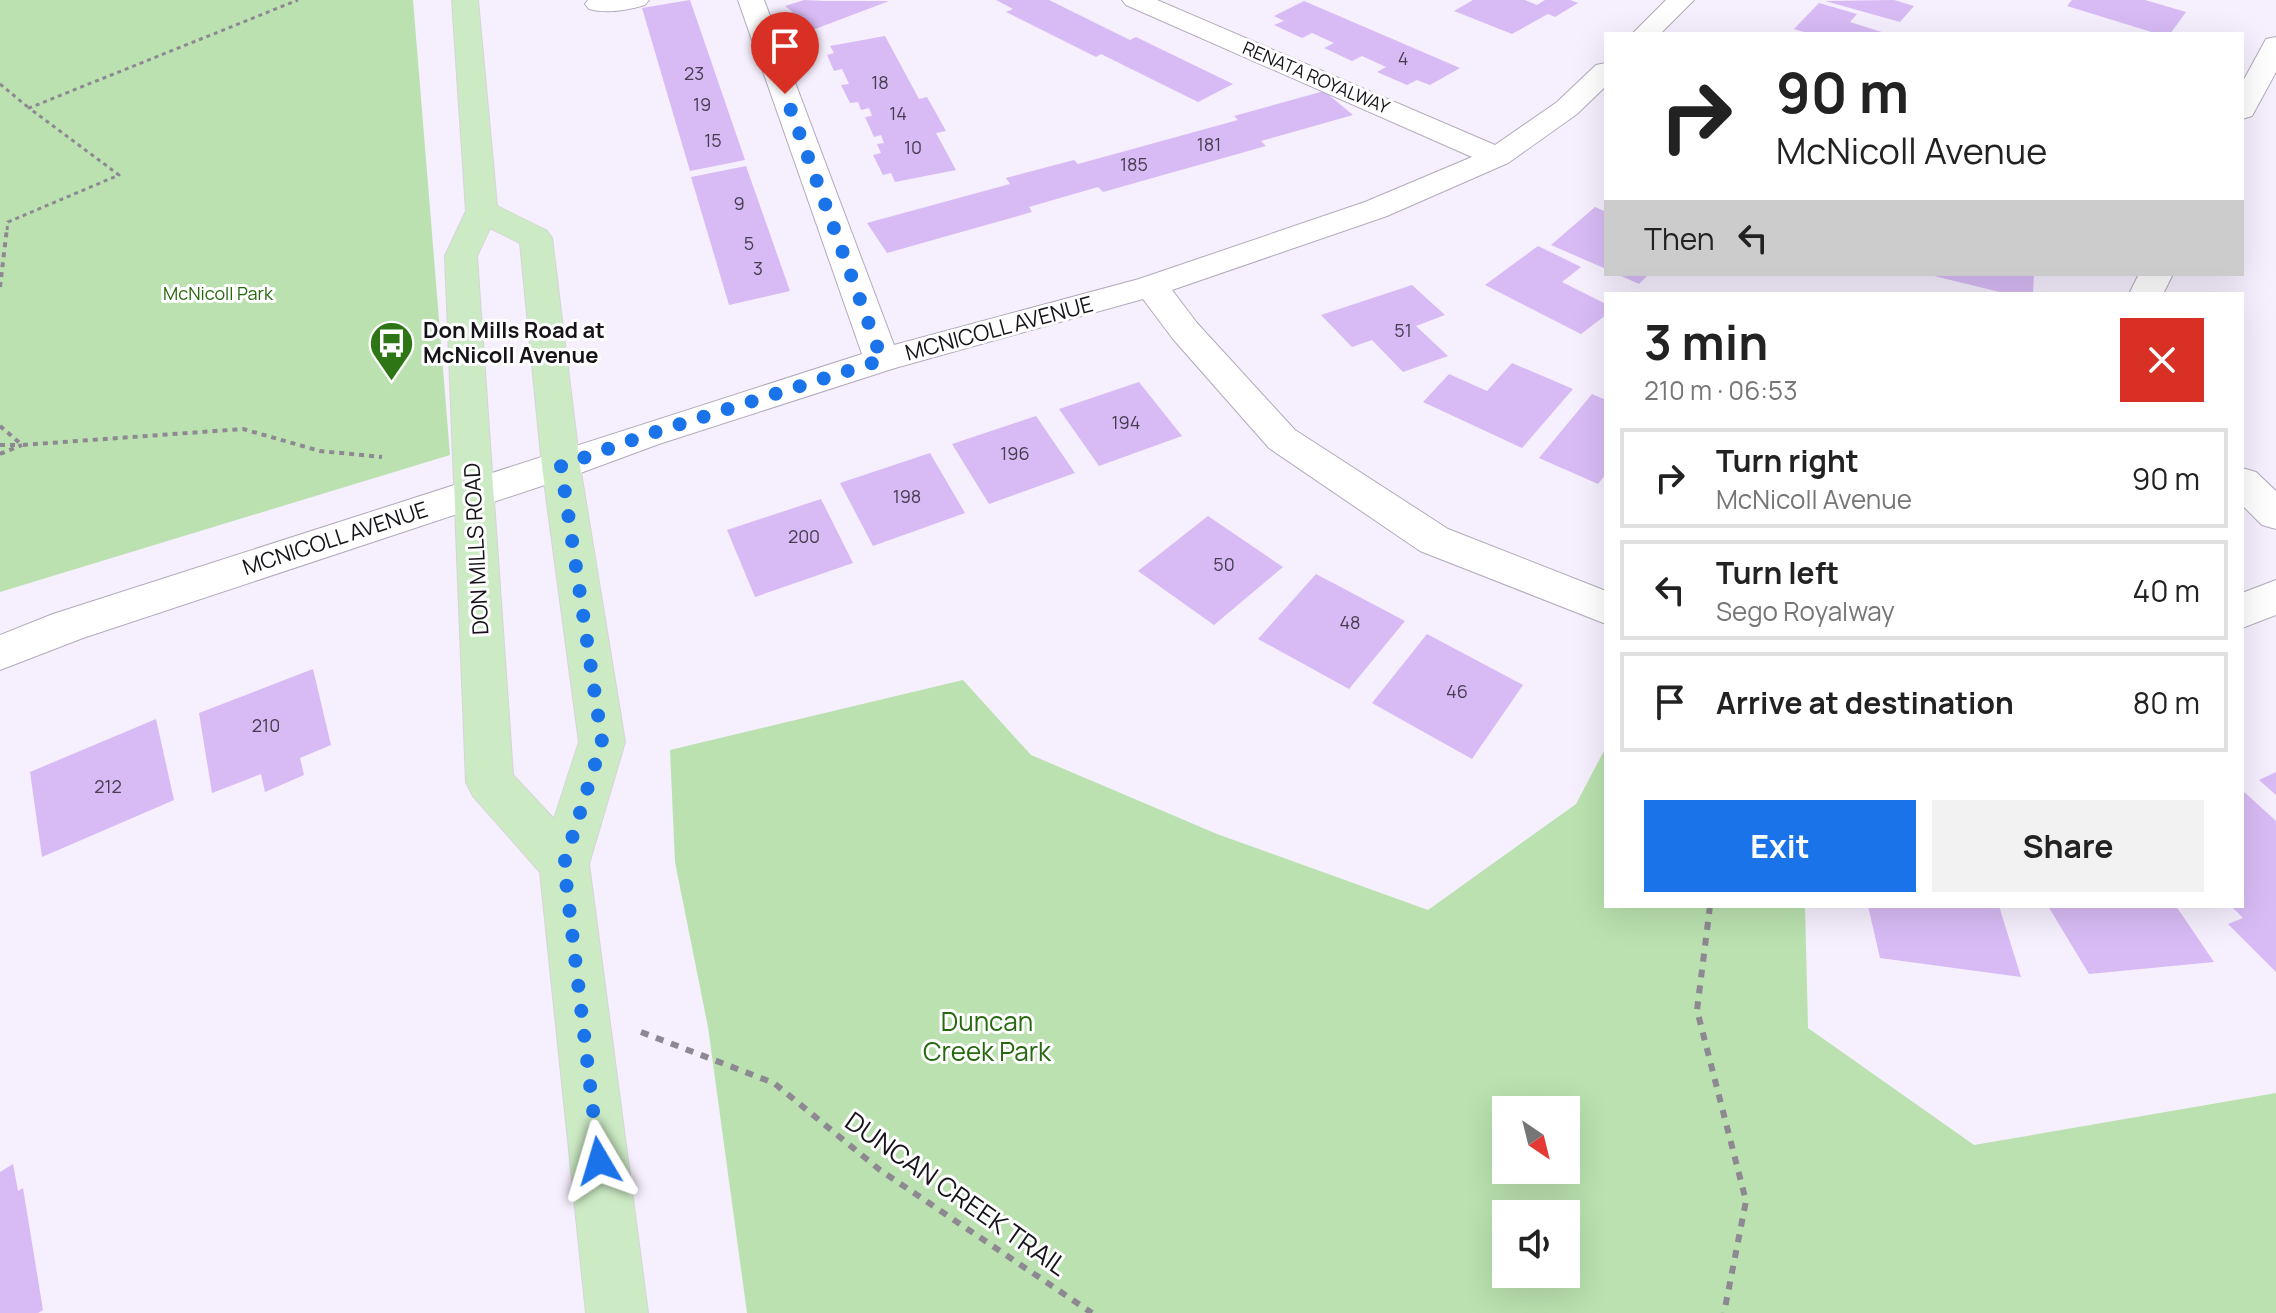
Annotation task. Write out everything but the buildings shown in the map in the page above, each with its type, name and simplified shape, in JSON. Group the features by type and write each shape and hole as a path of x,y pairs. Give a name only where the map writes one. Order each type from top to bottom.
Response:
{"main road":[{"name":"DON MILLS ROAD","path":"465,0 482,211 461,256 490,782 564,864"},
{"path":"482,211 536,238 561,466 602,742 564,864 617,1313"}],"street":[{"path":"598,4 636,0"},
{"path":"751,0 882,360"},
{"name":"RENATA ROYALWAY","path":"1135,0 1497,157"},
{"path":"1647,32 1681,0"},
{"path":"2244,106 2276,45"},
{"name":"MCNICOLL AVENUE","path":"0,653 68,626 561,466 646,435 882,360 1151,286 1376,209 1497,157 1567,108 1604,73"},
{"path":"1151,286 1185,331 1282,439 1434,540 1604,607"},
{"path":"2244,484 2276,515"},
{"path":"2244,611 2276,596"}],"path":[{"path":"29,108 298,0"},
{"path":"0,84 119,175 0,226"},
{"path":"0,287 8,222"},
{"path":"0,426 22,445"},
{"path":"0,445 243,429 320,451 382,457"},
{"path":"0,454 22,445"},
{"path":"1710,908 1697,1010 1746,1201 1724,1313"},
{"name":"DUNCAN CREEK TRAIL","path":"582,1009 774,1083 880,1170 1092,1313"}],"green space":[{"name":"McNicoll Park","path":"0,0 413,0 450,455 0,592"},
{"name":"Duncan Creek Park","path":"963,680 1031,755 1217,834 1428,910 1576,804 1604,751 1604,908 1805,908 1808,1028 1974,1145 2276,1093 2276,1313 747,1313 708,1027 675,862 670,750"}],"place":[{"name":"Don Mills Road at McNicoll Avenue","path":"392,382"}],"route":[{"path":"599,1161 564,864 602,742 561,466 646,435 882,360 785,94"}]}
